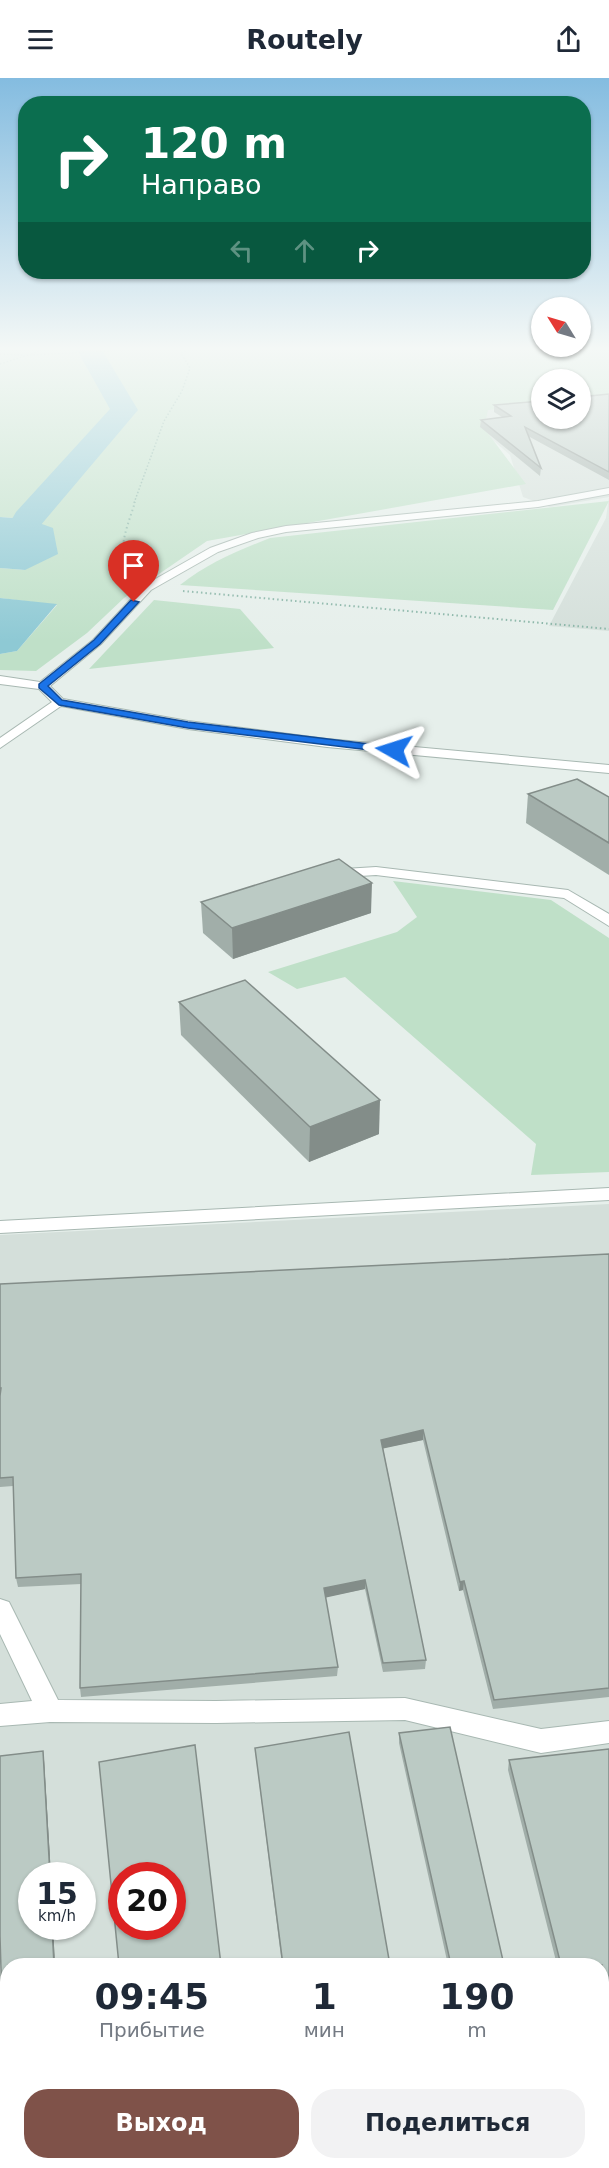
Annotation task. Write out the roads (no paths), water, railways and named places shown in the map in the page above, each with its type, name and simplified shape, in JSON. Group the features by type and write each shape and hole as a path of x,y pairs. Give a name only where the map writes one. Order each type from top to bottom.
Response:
{"lane":[{"path":"43,686 97,642 147,588 214,550 286,529 538,504 609,491"},
{"path":"0,680 43,686 59,702 188,725 327,743 609,769"},
{"path":"0,744 59,702"},
{"path":"344,873 376,871 568,894 609,921"},
{"path":"0,1227 609,1194"},
{"path":"0,1609 50,1711"},
{"path":"0,1714 50,1711 216,1712 405,1709 541,1741 609,1732"}],"water":[{"path":"0,517 28,519 53,528 58,554 25,570 0,568"},
{"path":"0,598 57,604 17,651 0,654"}],"waterway":[{"path":"28,519 91,448"}]}
